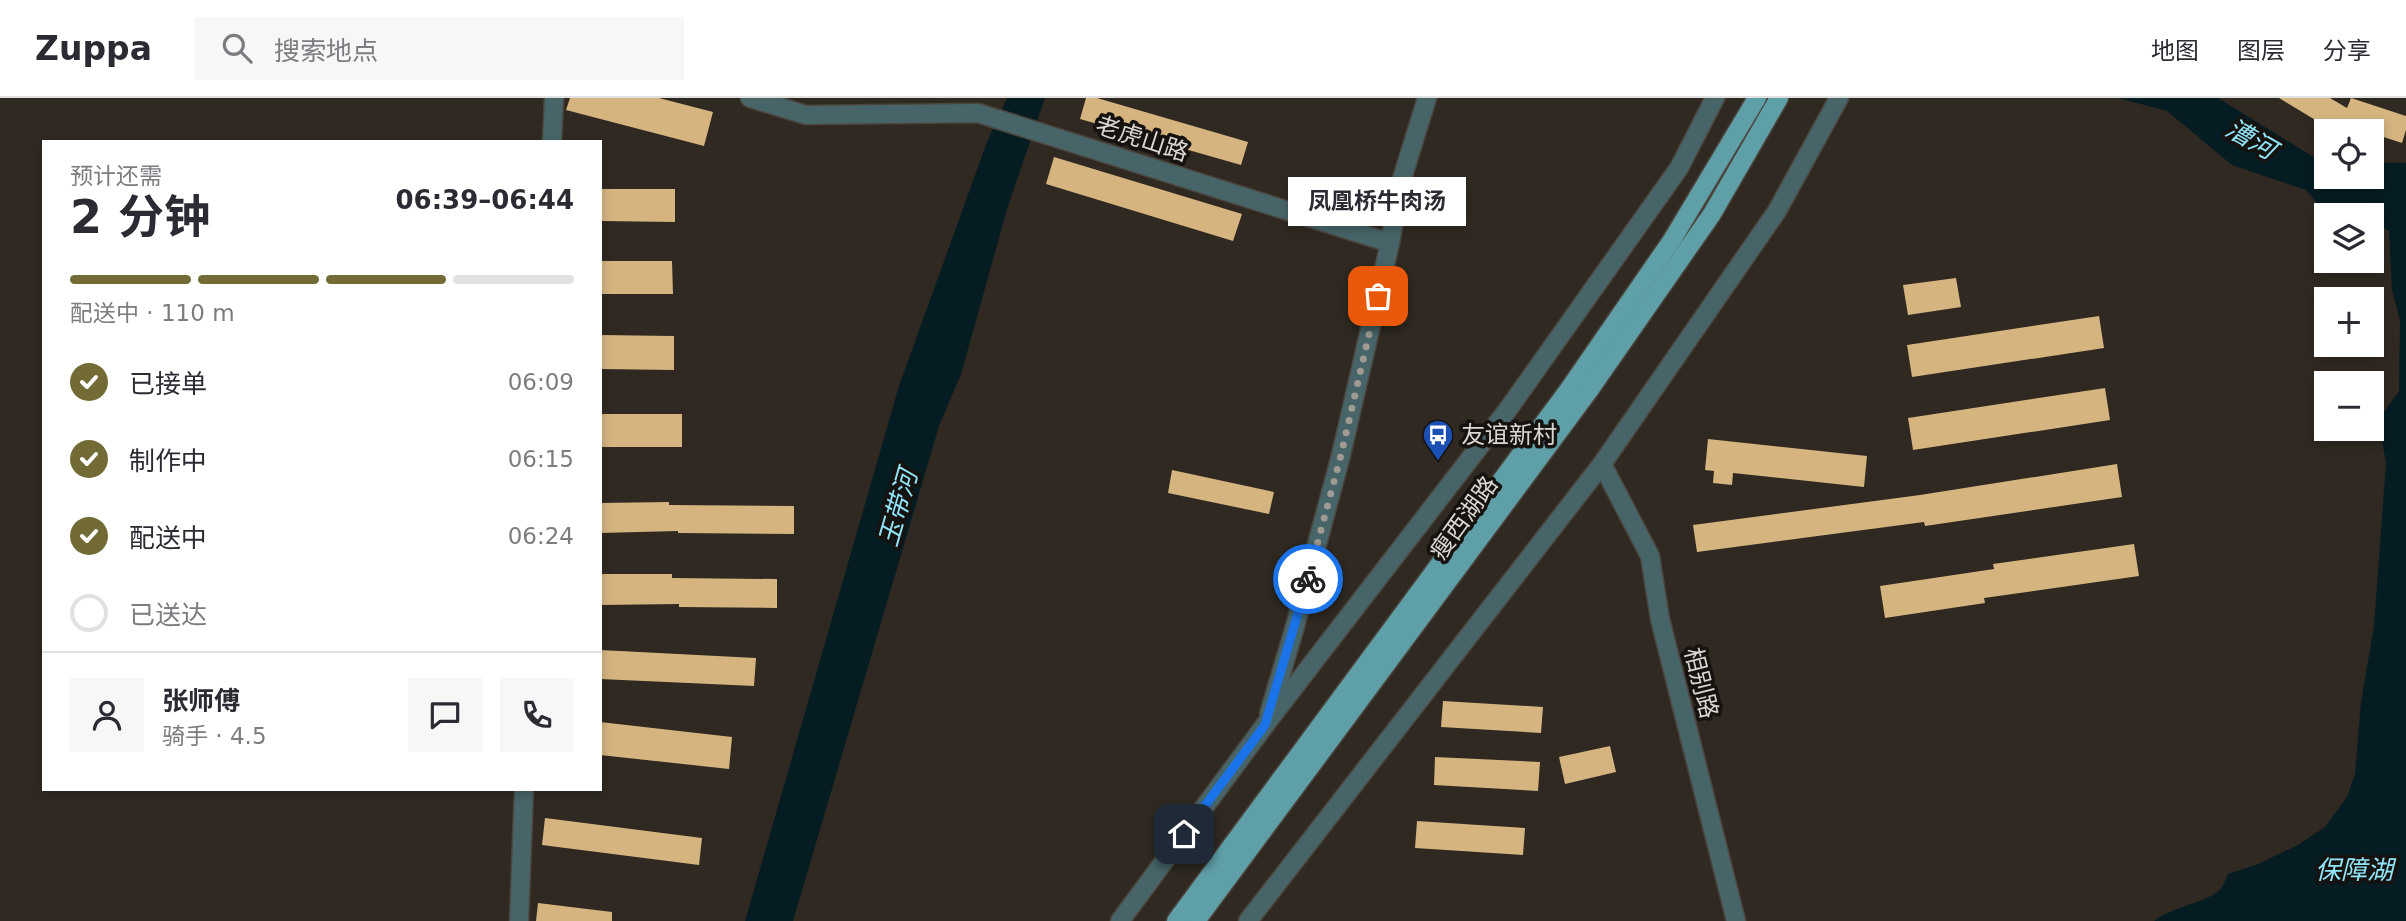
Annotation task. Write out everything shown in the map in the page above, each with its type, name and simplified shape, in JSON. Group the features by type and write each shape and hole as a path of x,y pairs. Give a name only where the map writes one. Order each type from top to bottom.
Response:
{"main road":[{"name":"瘦西湖路","path":"1176,921 1569,390 1672,240 1757,98"},
{"name":"瘦西湖路","path":"1196,921 1596,381 1712,214 1779,98"}],"street":[{"path":"552,140 554,98"},
{"name":"老虎山路","path":"750,98 806,115 978,113 1390,243"},
{"path":"1265,725 1294,630 1341,455 1390,243 1401,182 1427,98"},
{"path":"1119,921 1265,725 1509,408 1679,168 1715,98"},
{"path":"1248,921 1602,464 1777,211 1839,98"},
{"name":"相别路","path":"1602,464 1650,556 1660,619 1736,921"},
{"path":"519,921 524,791"}],"water":[{"name":"玉带河","path":"1007,98 1045,98 1008,206 961,374 939,426 793,921 745,921 899,386 987,142"},
{"name":"保障湖","path":"2118,98 2218,98 2314,157 2314,189 2384,189 2384,162 2406,163 2406,921 2154,921 2216,893 2228,874 2256,865 2298,845 2325,827 2347,797 2355,774 2361,702 2374,626 2386,463 2382,441 2384,412 2399,391 2400,320 2392,290 2389,231 2384,228 2384,203 2317,203 2306,190 2232,165 2167,111"}],"building":[{"path":"570,98 659,98 713,112 704,146 566,110"},
{"path":"1086,98 1097,98 1248,142 1241,165 1080,119"},
{"path":"2279,98 2330,98 2347,108 2351,98 2406,116 2406,130 2402,143 2384,137 2384,119 2314,119"},
{"path":"1054,157 1242,214 1233,241 1046,184"},
{"path":"602,189 675,189 675,222 602,221"},
{"path":"602,261 672,261 673,294 602,294"},
{"path":"1956,278 1961,307 1908,315 1903,285"},
{"path":"2099,316 2104,348 1912,377 1907,345"},
{"path":"602,335 674,336 674,370 602,369"},
{"path":"2105,388 2110,420 1913,450 1908,418"},
{"path":"602,414 682,414 682,447 602,447"},
{"path":"1708,439 1867,456 1864,487 1733,473 1732,485 1713,483 1714,471 1705,470"},
{"path":"2117,464 2122,497 1925,526 1924,522 1697,552 1693,525 1920,495"},
{"path":"1172,470 1274,492 1269,514 1168,493"},
{"path":"602,503 794,506 794,534 678,531 602,533"},
{"path":"2134,544 2139,576 1984,598 1985,603 1885,618 1880,586 1994,569 1993,564"},
{"path":"602,574 777,579 777,608 679,607 679,604 602,605"},
{"path":"602,650 756,658 754,686 602,679"},
{"path":"1443,701 1543,707 1541,733 1441,727"},
{"path":"602,722 732,737 729,769 602,755"},
{"path":"1610,746 1616,772 1565,784 1559,757"},
{"path":"1435,757 1540,762 1538,791 1434,785"},
{"path":"545,818 702,838 699,865 542,845"},
{"path":"1417,821 1525,828 1523,855 1415,848"},
{"path":"538,903 612,912 612,921 536,921"}],"way so far":[{"path":"1308,579 1341,455 1378,296"}],"place":[{"name":"凤凰桥牛肉汤","path":"1378,296"},
{"name":"友谊新村","path":"1438,462"}],"route":[{"path":"1184,834 1265,725 1308,579"}],"water label":[{"name":"漕河","path":"2251,139"}]}
